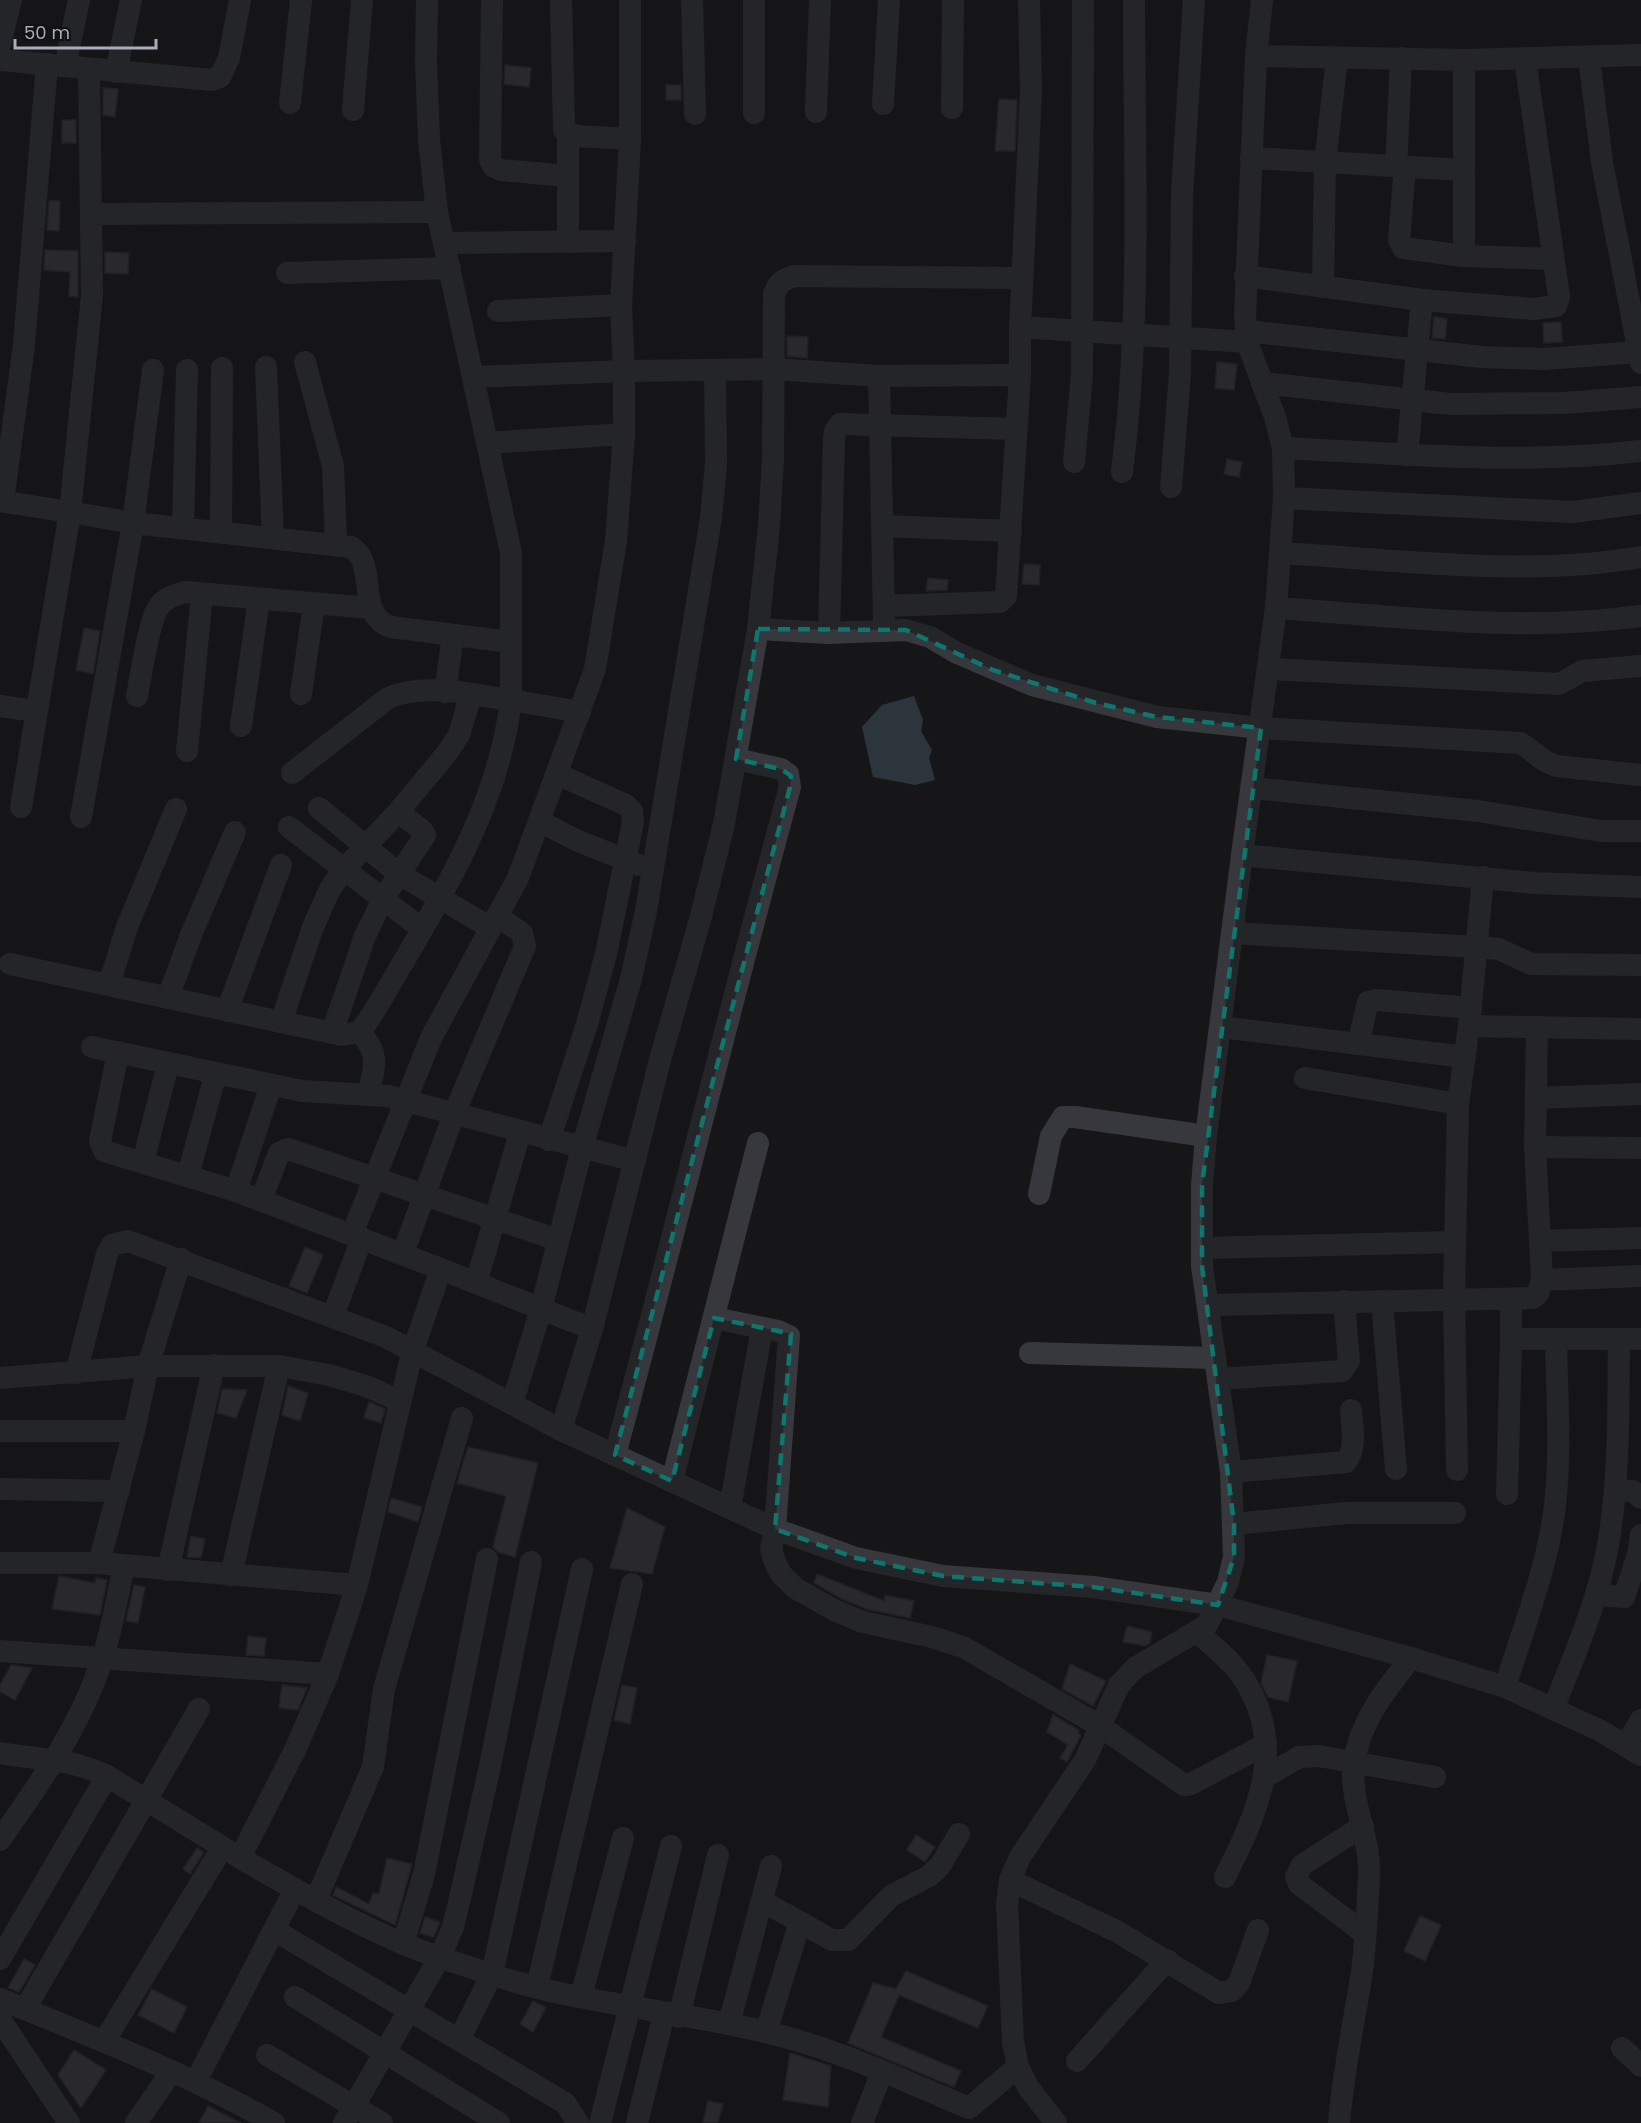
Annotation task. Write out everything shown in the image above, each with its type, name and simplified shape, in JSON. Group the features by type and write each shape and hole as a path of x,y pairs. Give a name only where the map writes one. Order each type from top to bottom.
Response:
{"street":[{"path":"79,0 56,65 24,345 1,501 133,523 336,543 358,551 372,608 379,623 391,627 512,642"},
{"path":"116,72 131,0"},
{"path":"0,60 211,80 220,77 230,58 240,0"},
{"path":"290,103 301,0"},
{"path":"353,110 362,0"},
{"path":"10,964 332,1033 351,1035 360,1032 422,929 477,824 496,776 507,738 511,700 511,553 503,506 486,443 474,377 437,212 429,140 426,61 427,0"},
{"path":"492,0 490,160 494,167 501,170 568,176"},
{"path":"561,0 562,123 568,134 568,242"},
{"path":"333,1316 375,1177 405,1100 431,1038 460,980 518,878 595,669 616,541 624,435 621,305 630,139 630,0"},
{"path":"692,0 695,114"},
{"path":"754,0 754,113"},
{"path":"816,112 820,0"},
{"path":"883,104 889,0"},
{"path":"952,108 953,0"},
{"path":"884,606 1000,602 1006,596 1020,375 1030,91 1029,0"},
{"path":"1074,462 1082,374 1083,330 1083,0"},
{"path":"1122,472 1128,419 1133,333 1134,0"},
{"path":"1171,487 1178,403 1182,193 1194,0"},
{"path":"1050,2120 1018,2067 1013,2042 1007,1904 1010,1880 1020,1857 1085,1760 1119,1685 1135,1668 1209,1619 1228,1582 1234,1557 1231,1472 1202,1248 1206,1136 1276,608 1284,498 1283,448 1275,417 1246,336 1245,276 1256,56 1262,0"},
{"path":"0,44 7,5"},
{"path":"1256,56 1464,60 1641,55"},
{"path":"1323,287 1325,163 1337,58"},
{"path":"1401,58 1399,244 1408,249 1464,256 1553,259"},
{"path":"1020,327 1179,336 1246,336 1416,351 1544,359 1640,357 1602,162 1589,58"},
{"path":"1245,276 1487,307 1553,308 1559,297 1525,59"},
{"path":"1464,60 1464,256"},
{"path":"21,807 70,513 91,306 89,70"},
{"path":"568,134 630,139"},
{"path":"1251,158 1464,170"},
{"path":"91,214 437,212"},
{"path":"444,243 625,241"},
{"path":"287,273 450,268"},
{"path":"561,1430 592,1329 724,824 758,629 769,526 774,294 782,279 794,276 1022,278"},
{"path":"1407,455 1422,300"},
{"path":"498,311 621,305"},
{"path":"305,362 333,466 336,543"},
{"path":"266,367 273,538"},
{"path":"221,532 222,368"},
{"path":"474,377 624,371 774,369 879,376 1020,375"},
{"path":"81,817 133,523 153,370"},
{"path":"183,528 188,370"},
{"path":"512,1404 541,1309 582,1148 632,979 653,871 711,518 716,463 715,370"},
{"path":"879,376 885,630"},
{"path":"1262,383 1411,400 1501,405 1641,397"},
{"path":"829,633 835,431 840,424 847,422 1016,429"},
{"path":"486,443 624,435"},
{"path":"1283,448 1510,459 1581,458 1641,451"},
{"path":"1284,498 1573,512 1641,503"},
{"path":"882,526 1011,531"},
{"path":"1281,553 1516,566 1593,565 1641,557"},
{"path":"136,696 159,606 170,596 202,594 372,608"},
{"path":"187,751 202,594"},
{"path":"241,726 259,599"},
{"path":"301,694 314,604"},
{"path":"1276,608 1540,624 1602,622 1641,616"},
{"path":"758,629 829,633 906,630 930,637 993,670 1096,703 1157,717 1261,728 1520,743 1545,763 1641,775"},
{"path":"445,692 453,634"},
{"path":"1268,669 1559,684 1581,671 1641,666"},
{"path":"292,773 388,698 403,692 423,690 445,692 580,712"},
{"path":"281,1022 320,908 345,868 398,812 459,735 471,695"},
{"path":"0,706 36,711"},
{"path":"615,1455 678,1219 742,961 790,787 788,774 781,769 736,759"},
{"path":"549,1140 587,1024 606,954 633,822 632,811 626,804 557,774"},
{"path":"1253,788 1478,811 1601,831 1641,831"},
{"path":"319,808 364,848 399,874 439,899 522,933 525,946 454,1114 403,1253"},
{"path":"109,985 127,927 176,809"},
{"path":"332,1033 365,936 383,899 425,835 422,830 398,812"},
{"path":"539,821 578,841 653,871"},
{"path":"289,827 422,929"},
{"path":"168,998 191,935 235,832"},
{"path":"1242,855 1534,883 1641,887"},
{"path":"227,1011 281,865"},
{"path":"1457,1470 1454,1242 1458,1104 1470,1017 1483,877"},
{"path":"1233,933 1499,949 1532,964 1641,964"},
{"path":"1358,1044 1368,1002 1376,1000 1537,1027 1641,1029"},
{"path":"1221,1027 1465,1057"},
{"path":"1209,1305 1454,1298 1511,1299 1533,1298 1538,1294 1542,1280 1535,1147 1537,1027"},
{"path":"360,1032 374,1053 375,1062 368,1094"},
{"path":"92,1047 327,1095 368,1094 405,1100 520,1133 635,1161"},
{"path":"118,1053 100,1147 104,1150 261,1200 403,1253 592,1329"},
{"path":"142,1162 168,1064"},
{"path":"188,1175 216,1073"},
{"path":"1305,1078 1458,1104"},
{"path":"236,1191 271,1085"},
{"path":"1536,1098 1641,1094"},
{"path":"1039,1194 1051,1136 1063,1118 1075,1117 1206,1136"},
{"path":"476,1283 520,1133"},
{"path":"672,1481 758,1143"},
{"path":"1535,1147 1641,1148"},
{"path":"261,1200 282,1150 375,1177 558,1240"},
{"path":"1540,1240 1641,1238"},
{"path":"76,1373 112,1245 128,1241 386,1337 406,1379"},
{"path":"1202,1248 1454,1242"},
{"path":"99,1563 135,1431 148,1366 181,1259"},
{"path":"105,2040 231,1853 295,1750 328,1674 357,1585 406,1379 441,1269"},
{"path":"1542,1280 1641,1276"},
{"path":"1507,1494 1511,1299"},
{"path":"1030,1353 1216,1368 1342,1371 1349,1361 1344,1301"},
{"path":"1382,1301 1396,1469"},
{"path":"714,1318 784,1332 789,1336 773,1538 781,1574 795,1588 836,1611 863,1622 932,1637 963,1647 1100,1726 1184,1785 1191,1784 1266,1744"},
{"path":"730,1508 762,1328"},
{"path":"1511,1339 1630,1339 1608,1545 1596,1595 1553,1710"},
{"path":"1505,1687 1538,1578 1555,1507 1558,1460 1556,1339"},
{"path":"168,1570 214,1365"},
{"path":"0,1378 148,1366 214,1365 279,1366 329,1374 366,1386 406,1379 512,1404 561,1430 730,1508 773,1538 943,1576 1093,1587 1209,1619 1411,1658 1505,1687 1633,1750 1641,1720"},
{"path":"231,1575 279,1366"},
{"path":"1231,1472 1346,1462 1351,1455 1353,1444 1351,1410"},
{"path":"316,1900 373,1767 384,1689 462,1418"},
{"path":"0,1431 135,1431"},
{"path":"0,1489 118,1491"},
{"path":"1615,1490 1633,1491 1641,1498"},
{"path":"1234,1524 1346,1513 1455,1513"},
{"path":"1630,1602 1626,1594 1641,1540"},
{"path":"403,1944 424,1874 488,1559"},
{"path":"349,2115 441,1955 453,1927 493,1755 531,1562"},
{"path":"0,1563 99,1563 357,1585"},
{"path":"0,1840 57,1759 89,1695 103,1659 124,1566"},
{"path":"459,2040 492,1974 582,1569"},
{"path":"537,1987 632,1584"},
{"path":"1596,1595 1630,1602"},
{"path":"1209,1619 1228,1660 1248,1685 1260,1712 1266,1744 1265,1777 1258,1808 1226,1877"},
{"path":"0,1651 328,1674"},
{"path":"1339,2123 1361,1976 1369,1877 1363,1826 1355,1790 1354,1763 1370,1714 1383,1692 1411,1658"},
{"path":"26,2009 199,1709"},
{"path":"0,1753 30,1759 57,1759 85,1765 148,1800 231,1853 316,1900 403,1944 492,1974 629,2008 766,2032 827,2050 882,2072 962,2115 1018,2067"},
{"path":"1265,1777 1299,1757 1319,1756 1435,1777"},
{"path":"0,1959 107,1776"},
{"path":"1363,1826 1302,1865 1296,1877 1299,1884 1364,1933"},
{"path":"762,1901 832,1940 848,1940 891,1896 929,1876 940,1866 959,1834"},
{"path":"581,1997 623,1838"},
{"path":"600,2123 671,1846"},
{"path":"637,2123 672,2016 718,1855"},
{"path":"729,2024 771,1866"},
{"path":"1010,1880 1072,1909 1167,1960 1219,1993 1225,1994 1232,1991 1239,1983 1258,1930"},
{"path":"196,2081 295,1889"},
{"path":"766,2032 801,1923"},
{"path":"274,1930 565,2103 578,2123"},
{"path":"1077,2061 1167,1960"},
{"path":"295,1997 499,2123"},
{"path":"0,1999 105,2040 196,2081 241,2115 274,2123"},
{"path":"0,2019 69,2123"},
{"path":"1622,2048 1641,2066"},
{"path":"267,2055 349,2115 382,2123"},
{"path":"136,2123 171,2071"},
{"path":"862,2123 882,2072"}],"highlighted area":[{"path":"758,629 906,630 993,670 1096,703 1157,717 1261,728 1202,1185 1202,1266 1234,1524 1234,1557 1218,1605 1093,1587 943,1576 856,1558 775,1529 791,1334 714,1318 672,1481 615,1455 790,787 791,776 781,769 736,759"}],"shaded area":[{"path":"914,696 923,720 921,731 932,750 929,758 935,780 915,785 873,777 862,727 882,705"}],"building":[{"path":"505,65 531,68 529,87 504,84"},
{"path":"666,85 681,85 681,100 666,100"},
{"path":"103,88 118,89 115,117 103,115"},
{"path":"999,99 1017,100 1015,151 995,151"},
{"path":"62,120 76,120 76,143 62,143"},
{"path":"49,201 60,201 59,231 47,230"},
{"path":"45,250 78,251 78,297 69,296 70,272 44,270"},
{"path":"105,252 129,253 128,274 105,273"},
{"path":"1434,317 1447,319 1445,339 1432,338"},
{"path":"1561,322 1562,342 1544,343 1543,323"},
{"path":"787,336 808,337 807,358 787,356"},
{"path":"1217,362 1237,364 1234,390 1215,388"},
{"path":"1227,459 1242,462 1239,477 1224,474"},
{"path":"1024,564 1040,565 1039,585 1022,584"},
{"path":"928,578 948,580 947,590 926,591"},
{"path":"84,628 100,631 93,674 76,670"},
{"path":"305,1247 323,1255 307,1293 289,1286"},
{"path":"288,1386 308,1393 300,1421 282,1415"},
{"path":"222,1389 247,1390 236,1418 217,1413"},
{"path":"369,1402 385,1409 381,1423 364,1418"},
{"path":"468,1447 538,1463 515,1557 498,1552 493,1547 506,1496 457,1483"},
{"path":"391,1498 422,1507 418,1522 388,1512"},
{"path":"627,1508 665,1527 652,1574 610,1568"},
{"path":"191,1536 205,1539 201,1558 187,1557"},
{"path":"817,1574 884,1601 885,1595 914,1601 910,1618 867,1609 842,1599 814,1583"},
{"path":"59,1576 95,1583 96,1578 107,1580 100,1615 52,1609"},
{"path":"134,1585 145,1587 138,1623 126,1621"},
{"path":"1127,1626 1152,1632 1150,1643 1145,1646 1123,1642"},
{"path":"248,1636 266,1638 264,1656 246,1655"},
{"path":"1267,1655 1297,1661 1288,1702 1268,1697 1261,1683"},
{"path":"1070,1664 1106,1681 1093,1706 1062,1689"},
{"path":"11,1665 32,1668 15,1700 0,1692 0,1685"},
{"path":"282,1685 307,1688 298,1710 279,1708"},
{"path":"622,1685 637,1688 630,1724 614,1720"},
{"path":"1053,1715 1079,1730 1078,1733 1081,1735 1067,1762 1060,1758 1068,1745 1047,1732"},
{"path":"916,1835 935,1847 925,1862 907,1850"},
{"path":"197,1848 204,1852 190,1874 183,1869"},
{"path":"387,1858 412,1864 395,1925 333,1895 336,1887 369,1904 373,1893 379,1894"},
{"path":"1420,1916 1441,1925 1425,1961 1404,1951"},
{"path":"425,1917 440,1922 434,1937 420,1933"},
{"path":"24,1959 35,1965 19,1992 8,1988"},
{"path":"906,1971 988,2006 978,2028 899,1995 881,2037 961,2071 954,2087 848,2043 873,1983 896,1989"},
{"path":"152,1989 187,2007 174,2033 138,2015"},
{"path":"533,2001 546,2007 533,2032 520,2024"},
{"path":"74,2050 106,2070 81,2108 58,2075"},
{"path":"790,2053 831,2066 828,2107 783,2100"},
{"path":"708,2101 723,2104 718,2123 703,2123"},
{"path":"208,2106 241,2123 199,2123"}]}
